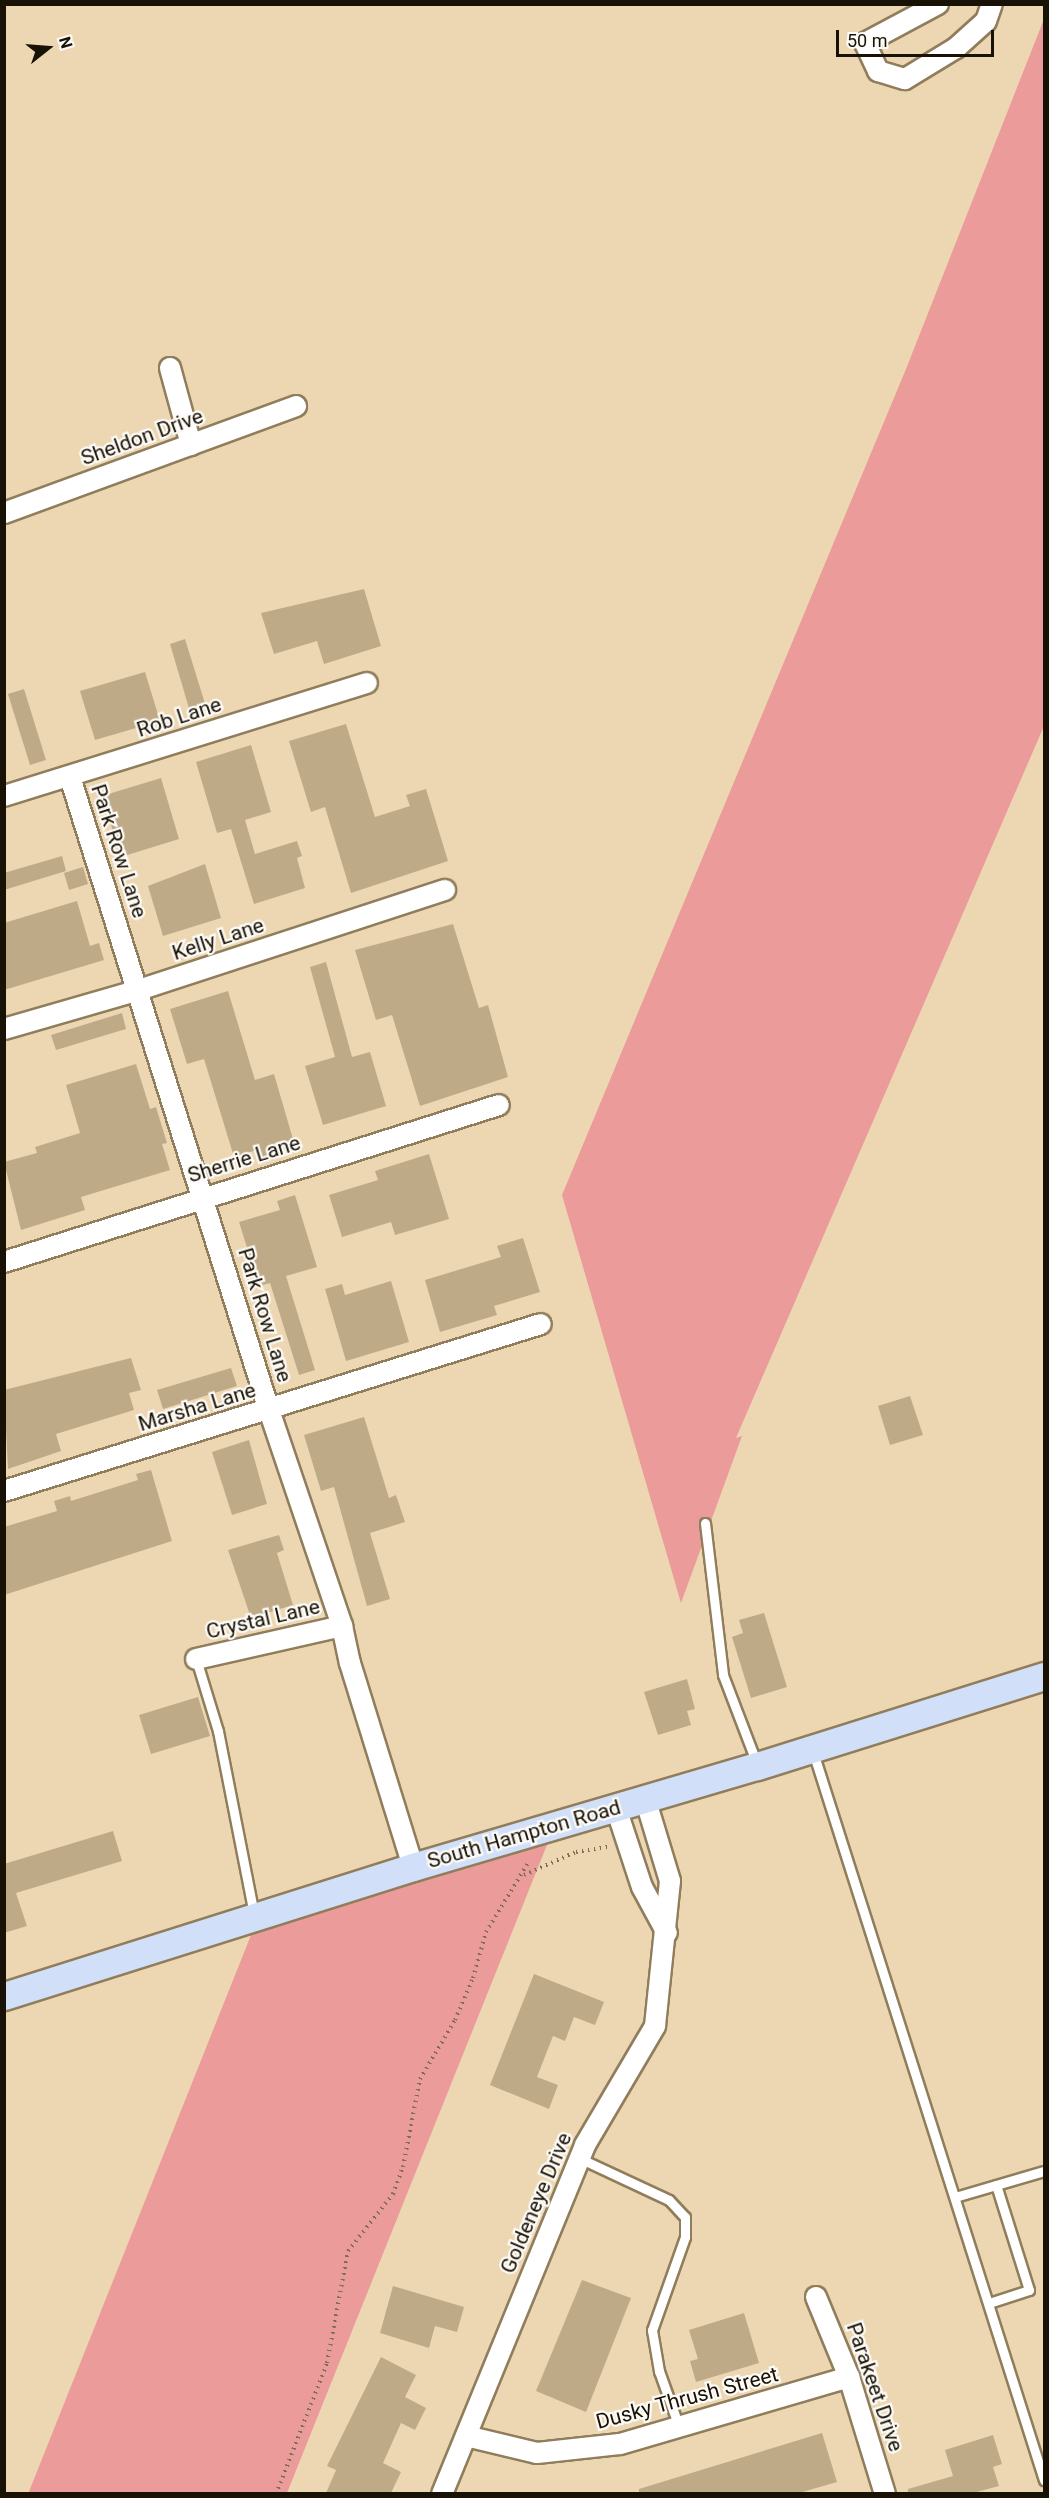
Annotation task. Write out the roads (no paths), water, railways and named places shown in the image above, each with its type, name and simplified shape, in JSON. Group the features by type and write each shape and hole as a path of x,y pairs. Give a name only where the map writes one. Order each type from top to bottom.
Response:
{"main road":[{"name":"South Hampton Road","path":"4,1996 412,1867 757,1766 811,1747 1044,1676"}],"street":[{"path":"938,4 865,43 878,71 905,79 956,48 986,21 992,4"},
{"path":"170,368 191,445"},
{"name":"Sheldon Drive","path":"4,513 296,406"},
{"name":"Rob Lane","path":"4,796 367,683"},
{"name":"Park Row Lane","path":"70,777 204,1196 268,1410 342,1626 350,1663 412,1867"},
{"name":"Kelly Lane","path":"4,1029 139,990 445,890"},
{"name":"Sherrie Lane","path":"4,1262 204,1196 499,1105"},
{"name":"Marsha Lane","path":"4,1491 541,1324"},
{"name":"Crystal Lane","path":"196,1659 342,1626"},
{"name":"Goldeneye Drive","path":"442,2493 579,2158 655,2026 667,1933 670,1881 645,1798"},
{"path":"616,1808 642,1887 667,1933"},
{"name":"Parakeet Drive","path":"816,2297 849,2377 885,2493"},
{"name":"Dusky Thrush Street","path":"466,2436 537,2453 620,2444 849,2377"}],"lane":[{"path":"705,1523 723,1675 757,1766"},
{"path":"196,1659 218,1731 254,1917"},
{"path":"811,1747 1044,2480"},
{"path":"579,2158 669,2200 685,2217 685,2237 652,2330 659,2371 679,2427"},
{"path":"955,2197 1044,2171"},
{"path":"989,2303 1029,2290 996,2185"}]}
